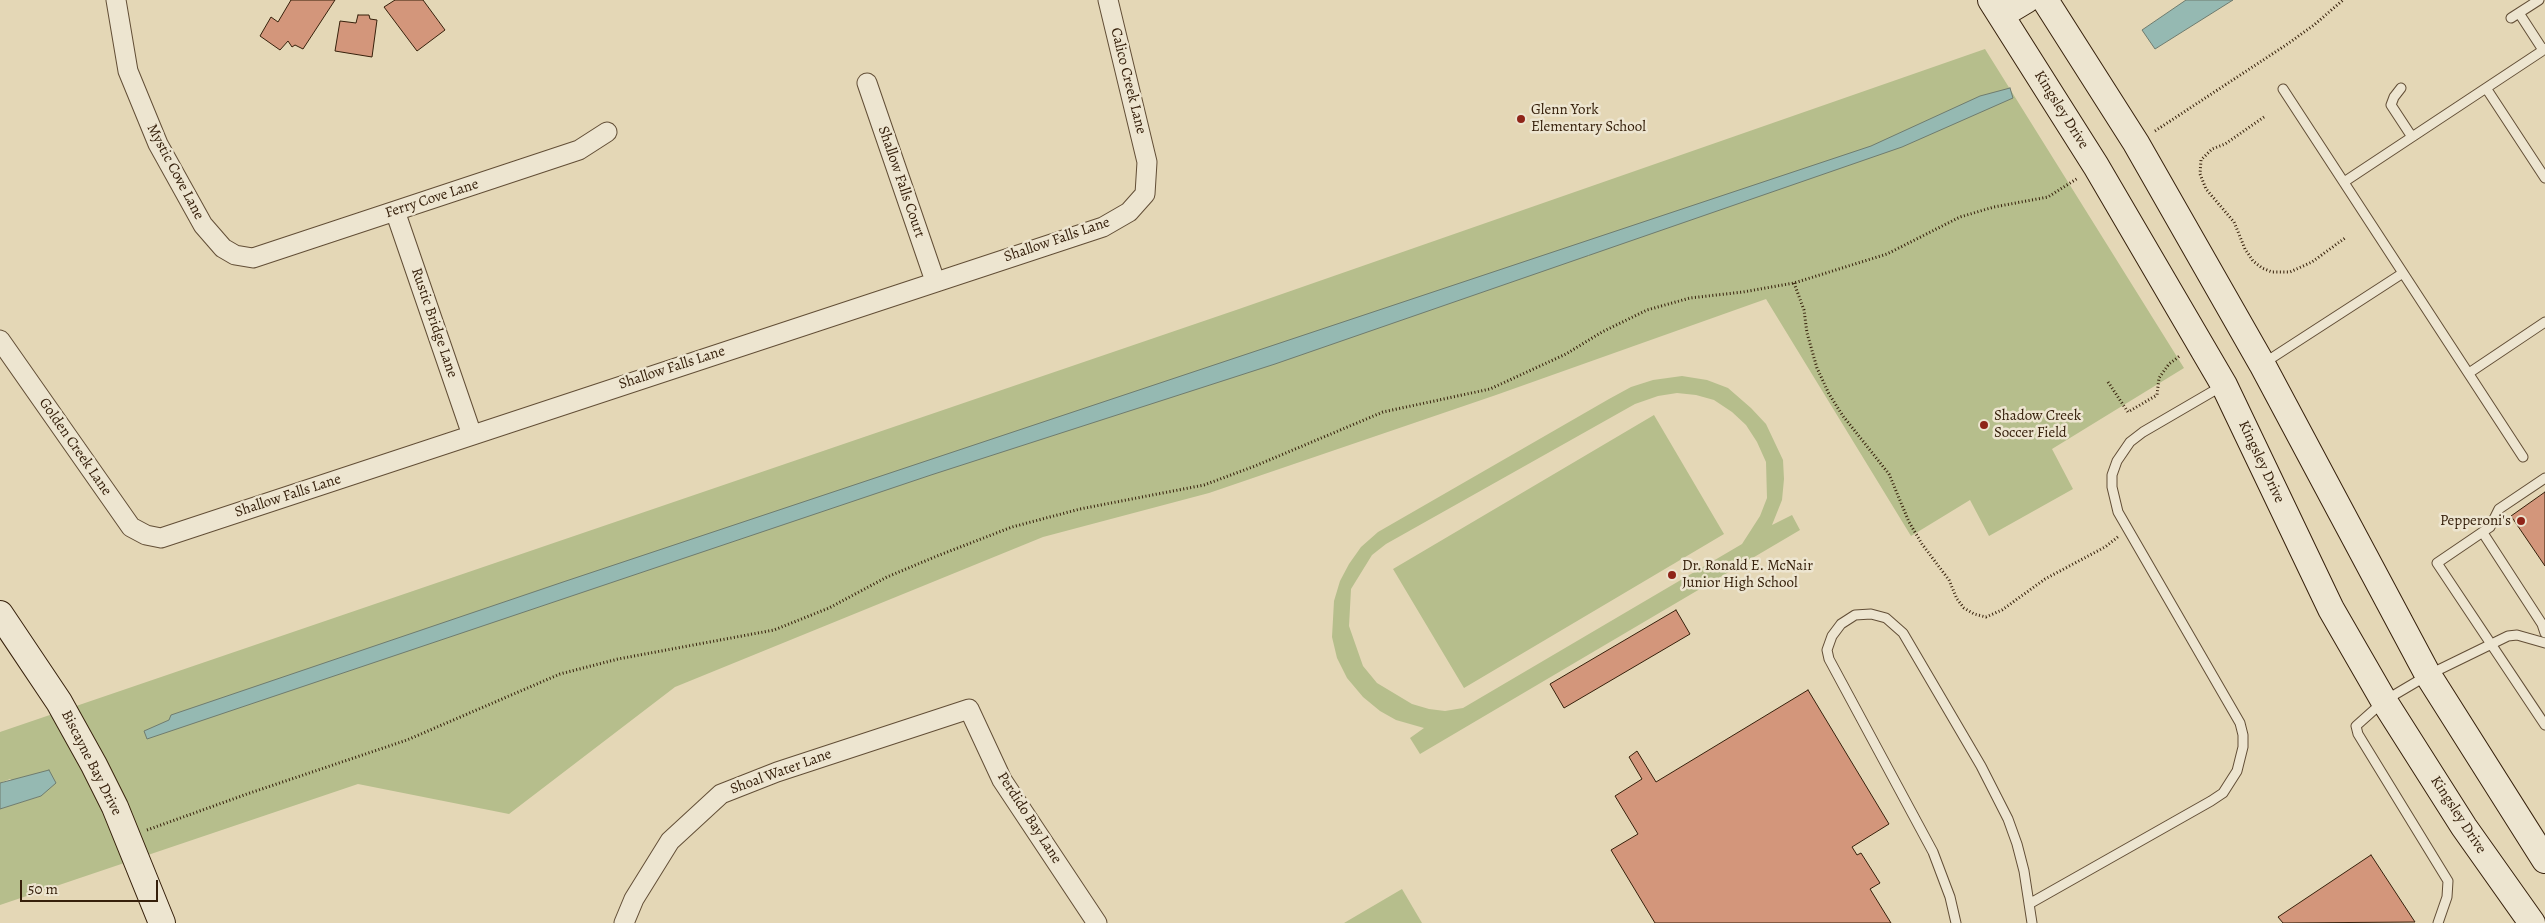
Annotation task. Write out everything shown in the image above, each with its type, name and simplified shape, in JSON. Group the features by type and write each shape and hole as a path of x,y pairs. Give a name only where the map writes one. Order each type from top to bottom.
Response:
{"main road":[{"path":"1996,8 2026,0"},
{"path":"2045,0 2136,143 2262,364 2428,675 2545,860"},
{"name":"Kingsley Drive","path":"1996,8 2096,166 2224,385 2331,609 2384,701 2464,827 2532,923"},
{"path":"2224,385 2262,364"},
{"name":"Biscayne Bay Drive","path":"0,614 59,702 94,765 115,807 162,923"}],"street":[{"name":"Mystic Cove Lane","path":"116,0 128,71 158,144 203,225 223,248 235,255 253,258"},
{"name":"Calico Creek Lane","path":"1108,0 1147,162"},
{"name":"Shallow Falls Court","path":"867,83 935,281"},
{"name":"Ferry Cove Lane","path":"253,258 579,150 607,132"},
{"name":"Shallow Falls Lane","path":"161,538 1103,227 1129,212 1145,194 1147,162"},
{"name":"Rustic Bridge Lane","path":"395,211 472,435"},
{"name":"Golden Creek Lane","path":"0,340 131,527 146,535 161,538"},
{"name":"Shoal Water Lane","path":"624,923 634,899 670,841 721,794 777,772 969,709"},
{"name":"Perdido Bay Lane","path":"969,709 1002,780 1097,923"}],"lane":[{"path":"2510,18 2539,0"},
{"path":"2344,182 2544,50 2519,13"},
{"path":"2401,88 2394,96 2391,105 2412,137"},
{"path":"2486,88 2545,178"},
{"path":"2283,89 2523,457"},
{"path":"2262,364 2403,273"},
{"path":"2468,373 2545,322"},
{"path":"2029,904 2211,801 2223,792 2241,759 2243,735 2234,710 2118,512 2112,487 2112,475 2122,452 2143,432 2224,385"},
{"path":"2545,478 2499,509 2490,527 2483,533 2438,563 2545,725"},
{"path":"2483,533 2542,624 2545,634"},
{"path":"1956,923 1950,897 1933,852 1829,659 1827,650 1832,636 1841,624 1855,615 1871,614 1886,618 1903,633 2001,805 2024,870 2032,923"},
{"path":"2431,923 2438,920 2447,897 2448,881 2358,734 2356,726 2384,701 2428,675 2508,636 2517,635 2545,643"}],"path":[{"path":"2154,132 2286,45 2314,25 2343,0"},
{"path":"2264,117 2225,144 2212,149 2201,160 2200,174 2206,189 2234,222 2253,261 2272,272 2290,272 2312,262 2345,238"},
{"path":"145,831 407,740 560,674 618,659 774,630 830,608 887,577 1012,527 1080,509 1204,485 1255,466 1383,412 1490,389 1566,354 1602,332 1647,310 1690,298 1743,292 1794,283 1887,254 1960,217 1994,207 2048,197 2079,178"},
{"path":"1794,283 1804,310 1807,333 1817,368 1829,394 1843,416 1889,474 1909,522 1922,544 1949,580 1964,608 1974,614 1986,617 2002,610 2045,579 2105,547 2128,529"},
{"path":"2108,382 2128,412 2158,395 2159,378 2169,364 2182,355"}],"green space":[{"path":"1985,49 2184,368 2052,449 2073,489 1989,536 1970,500 1911,536 1766,299 1496,395 1209,493 1043,537 675,687 509,814 358,784 0,905 0,809 41,796 10,779 0,783 0,732 1239,309"},
{"path":"1682,376 1707,380 1728,388 1751,408 1766,424 1783,460 1782,500 1772,525 1792,515 1800,530 1420,754 1410,738 1424,728 1396,720 1380,711 1363,697 1347,678 1337,658 1332,637 1334,601 1340,581 1349,564 1361,547 1378,532 1609,399 1631,387 1653,380","holes":["1677,393 1696,395 1714,400 1732,412 1746,425 1757,442 1766,462 1767,498 1760,516 1742,544 1463,708 1445,711 1429,709 1412,704 1377,683 1363,666 1349,626 1351,589 1372,555 1386,544 1635,404 1658,396"]},
{"path":"1654,415 1724,534 1464,688 1393,569"},
{"path":"1402,889 1422,923 1344,923"}],"water":[{"path":"2186,0 2233,0 2155,49 2142,30"},
{"path":"2010,88 2013,98 1902,147 1275,364 931,475 147,739 144,731 169,720 171,715 563,582 1871,146 1980,96"},
{"path":"49,770 56,783 41,796 0,809 0,783"}],"building":[{"path":"291,0 335,0 303,49 295,45 292,47 288,41 280,50 260,36 271,17 278,22"},
{"path":"395,0 423,0 445,30 417,51 384,7"},
{"path":"358,15 369,15 370,19 377,20 372,57 335,51 340,21 356,23"},
{"path":"2545,492 2545,566 2511,516"},
{"path":"1676,610 1690,634 1564,708 1550,684"},
{"path":"1808,690 1889,824 1852,847 1857,855 1861,853 1880,883 1870,889 1891,923 1655,923 1611,850 1638,834 1615,796 1642,779 1629,757 1637,751 1656,782"},
{"path":"2371,855 2415,922 2283,923 2278,917"}],"place":[{"name":"Glenn York Elementary School","path":"1521,119"},
{"name":"Shadow Creek Soccer Field","path":"1984,425"},
{"name":"Pepperoni's","path":"2521,521"},
{"name":"Dr. Ronald E. McNair Junior High School","path":"1672,575"}]}
